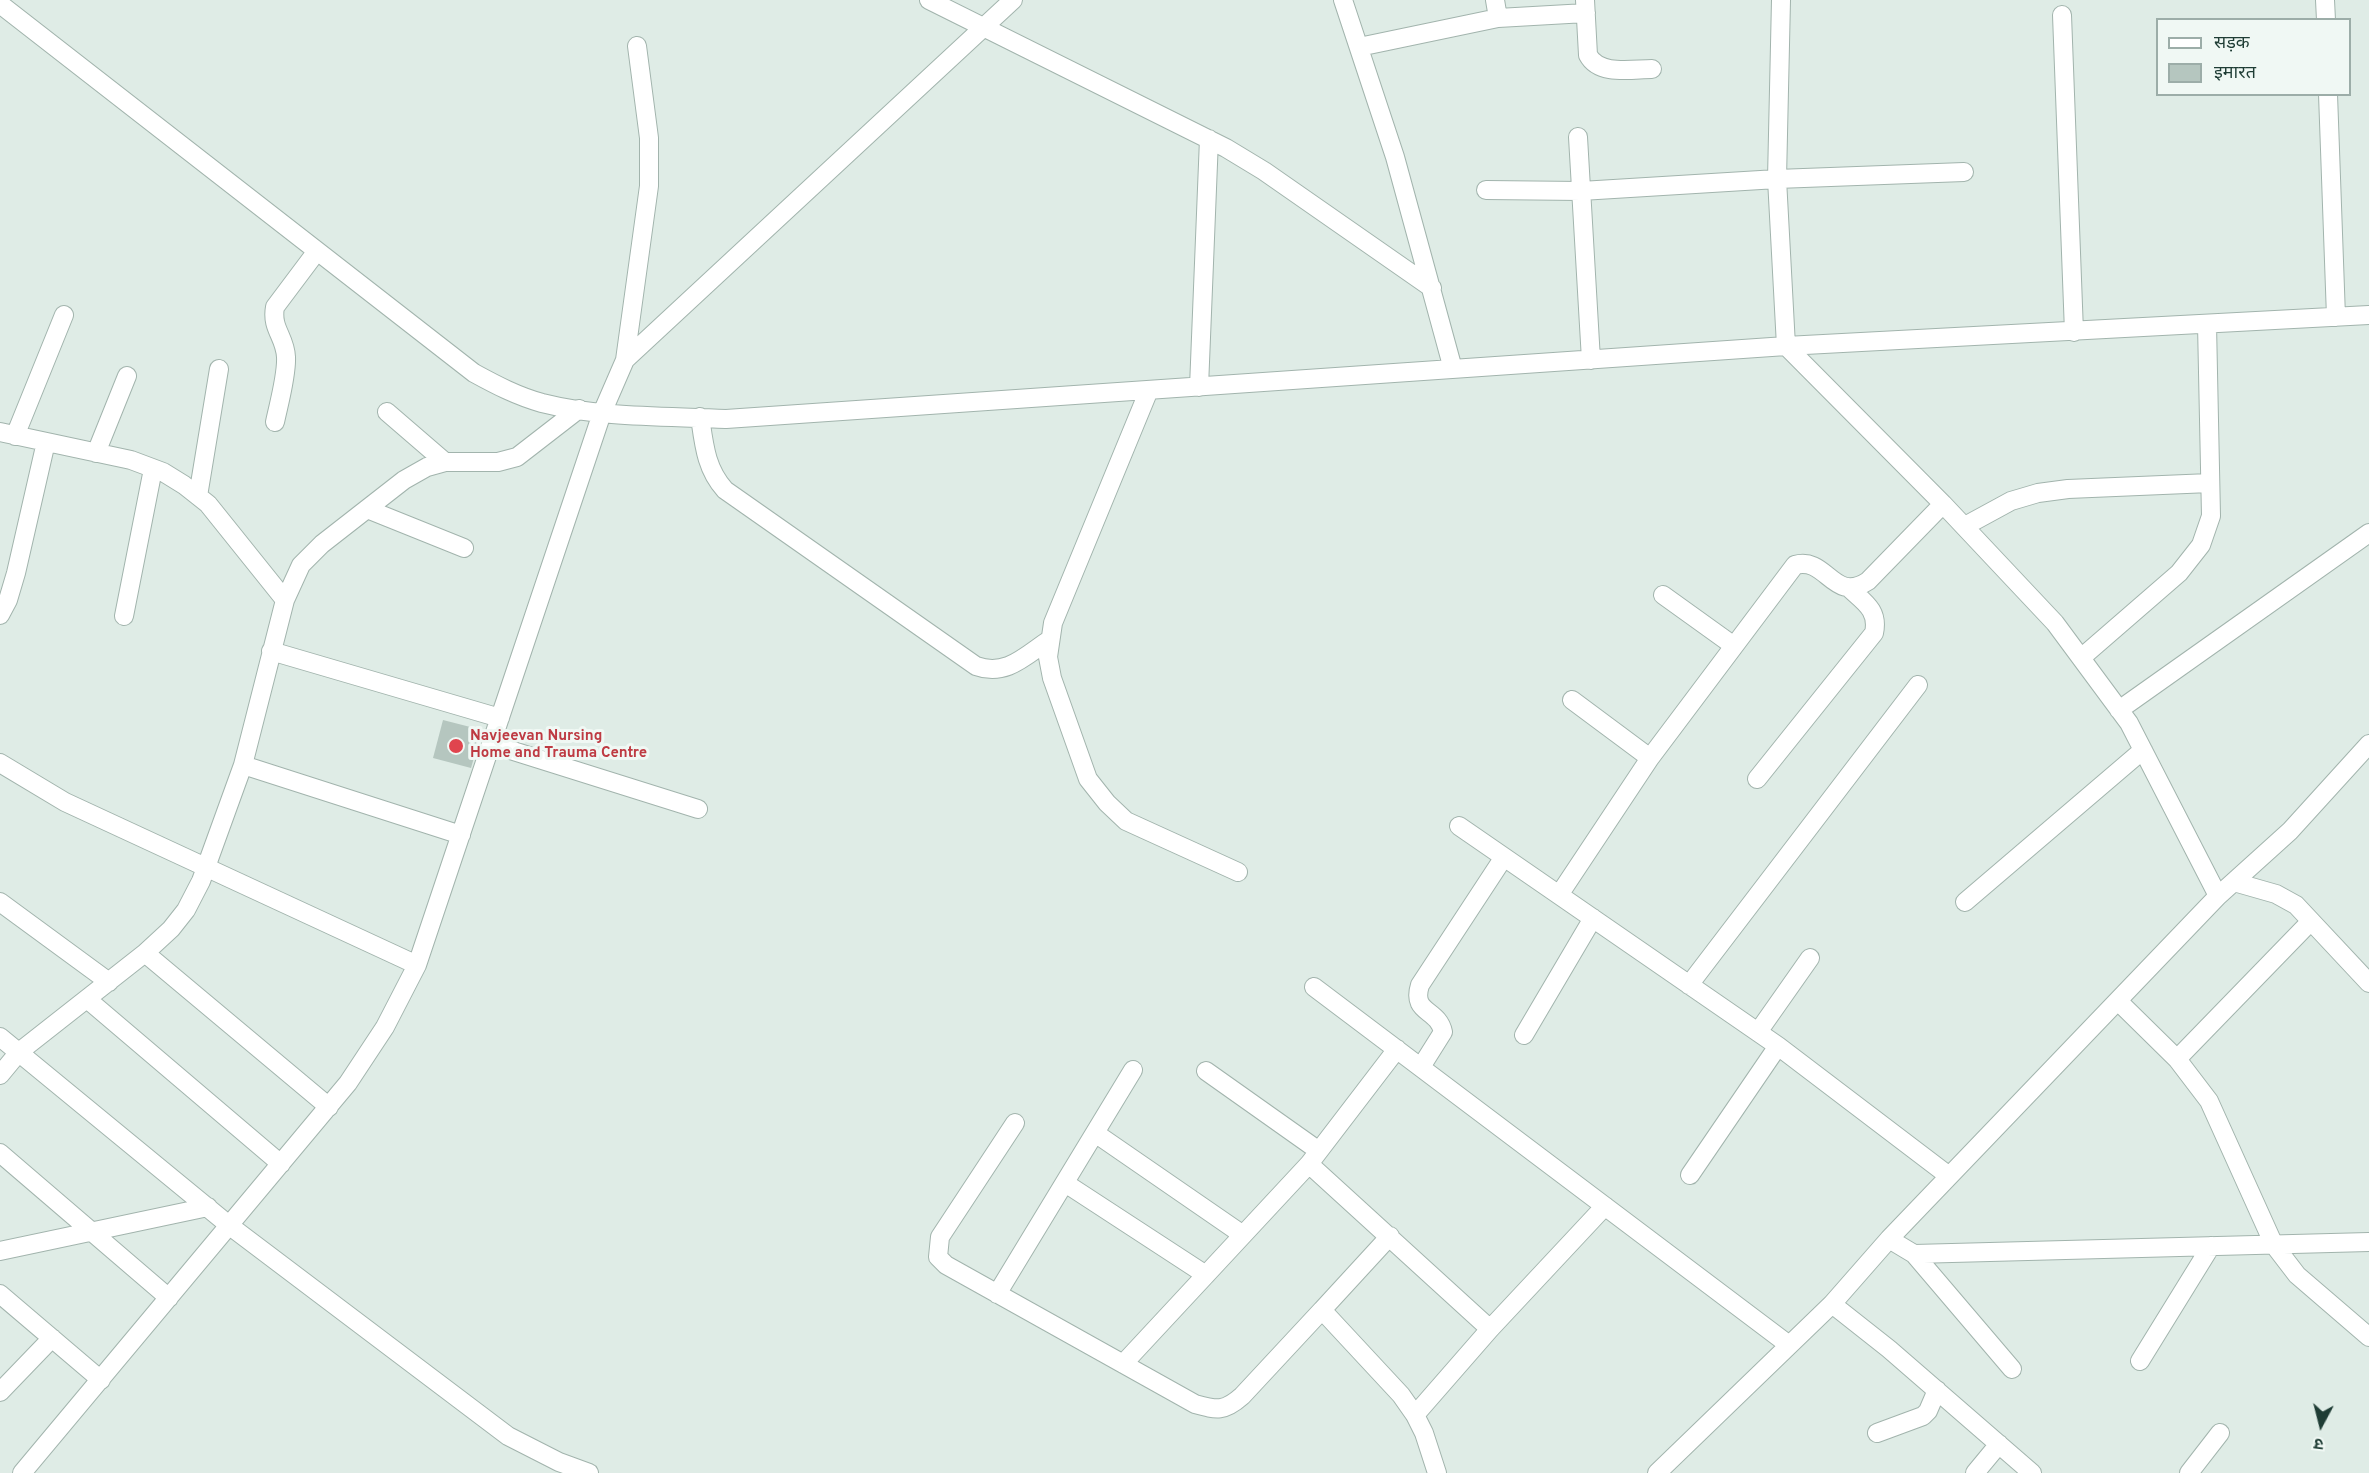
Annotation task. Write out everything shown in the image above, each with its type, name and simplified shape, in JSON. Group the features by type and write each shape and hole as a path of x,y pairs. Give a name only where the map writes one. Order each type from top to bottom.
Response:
{"street":[{"path":"929,0 1209,139 1264,171 1432,288"},
{"path":"625,360 1013,0"},
{"path":"1343,0 1395,157 1453,369"},
{"path":"1781,0 1777,179 1786,346 1965,526 2055,623 2119,710 2143,750 2218,896"},
{"path":"2325,0 2326,18"},
{"path":"0,4 474,373 505,390 542,403 579,409 726,419 1786,346 2369,315"},
{"path":"1359,47 1496,9 1586,7 1588,56 1592,63 1602,69 1652,69"},
{"path":"2062,15 2074,332"},
{"path":"22,1473 348,1083 385,1027 417,965 602,412 625,360 649,186 649,138 637,46"},
{"path":"2328,96 2336,317"},
{"path":"1578,137 1592,360"},
{"path":"1199,387 1209,139"},
{"path":"1486,190 1581,191 1777,179 1964,172"},
{"path":"275,422 286,359 281,337 273,318 275,307 317,251"},
{"path":"64,315 8,434 131,460 184,484 208,504 285,600"},
{"path":"2081,658 2179,573 2200,545 2211,516 2207,324"},
{"path":"198,496 219,369"},
{"path":"96,453 126,376"},
{"path":"1149,390 1053,623 1048,657 1052,678 1088,779 1107,803 1126,820 1238,872"},
{"path":"0,1075 19,1052 146,953 171,929 186,909 206,867 243,765 285,600 301,565 322,544 367,508 404,480 427,467 445,462 498,462 517,457 579,409"},
{"path":"387,412 445,462"},
{"path":"700,417 706,459 714,477 725,490 976,666 988,671 1000,670 1012,665 1049,640"},
{"path":"0,615 8,600 16,573 46,442"},
{"path":"124,616 153,469"},
{"path":"1965,526 2011,501 2038,493 2068,489 2210,483"},
{"path":"1559,895 1650,758 1795,565 1805,562 1813,565 1837,584 1849,588 1858,587 1868,581 1943,504"},
{"path":"367,508 464,548"},
{"path":"2119,710 2369,533"},
{"path":"1757,779 1874,633 1876,622 1872,610 1849,588"},
{"path":"1663,595 1734,646"},
{"path":"271,651 500,718"},
{"path":"1689,985 1918,685"},
{"path":"1572,700 1650,758"},
{"path":"491,744 698,809"},
{"path":"1657,1473 1832,1304 1949,1176 2218,896 2290,831 2369,744"},
{"path":"1965,902 2143,750"},
{"path":"0,763 65,802 417,965"},
{"path":"243,765 460,835"},
{"path":"1459,826 1778,1046 1949,1176"},
{"path":"1421,1067 1443,1032 1434,1016 1419,1005 1416,996 1420,985 1504,857"},
{"path":"2234,882 2276,894 2296,906 2369,983"},
{"path":"0,902 109,982"},
{"path":"1524,1035 1593,918"},
{"path":"2177,1059 2311,921"},
{"path":"146,953 328,1107"},
{"path":"1758,1032 1810,958"},
{"path":"1314,987 1605,1206 1792,1342"},
{"path":"87,999 281,1164"},
{"path":"2118,1001 2177,1059 2209,1101 2274,1245 2297,1275 2369,1337"},
{"path":"0,1036 230,1226 508,1436 559,1462 589,1473"},
{"path":"1690,1176 1778,1046"},
{"path":"1123,1364 1314,1158 1397,1049"},
{"path":"997,1294 1133,1070"},
{"path":"1206,1071 1314,1158 1390,1236 1490,1329"},
{"path":"1015,1123 940,1237 938,1257 946,1265 1123,1364 1196,1404 1215,1410 1230,1407 1390,1236"},
{"path":"1095,1133 1243,1235"},
{"path":"0,1153 169,1298"},
{"path":"1065,1183 1206,1275"},
{"path":"1415,1415 1490,1329 1605,1206"},
{"path":"0,1251 208,1207"},
{"path":"1889,1239 1914,1254 2012,1369"},
{"path":"1914,1254 2369,1242"},
{"path":"2140,1361 2211,1246"},
{"path":"0,1294 101,1380"},
{"path":"1832,1304 1889,1349 2032,1473"},
{"path":"1322,1310 1401,1395 1424,1433 1437,1473"},
{"path":"0,1392 52,1338"},
{"path":"1877,1433 1923,1416 1928,1411 1937,1390"},
{"path":"2189,1473 2220,1433"},
{"path":"1975,1473 1999,1444"}],"building":[{"path":"443,720 482,730 471,768 433,758"}],"place":[{"name":"Navjeevan Nursing Home and Trauma Centre","path":"456,746"}]}
